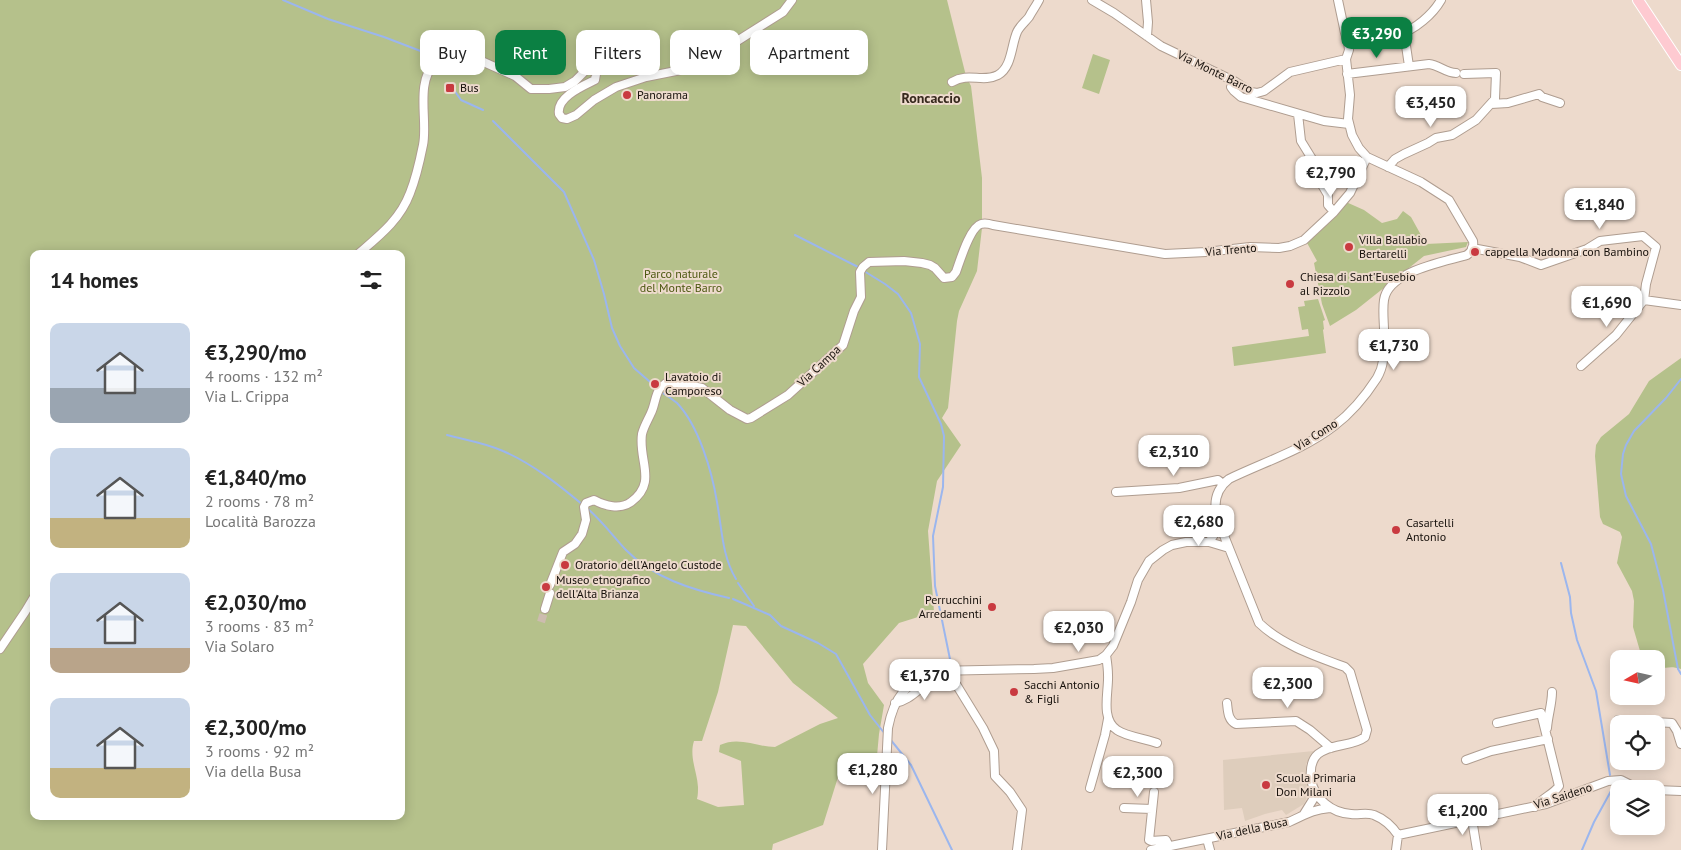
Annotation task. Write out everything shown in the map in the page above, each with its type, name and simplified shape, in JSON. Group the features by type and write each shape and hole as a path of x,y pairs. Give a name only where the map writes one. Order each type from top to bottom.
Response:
{"main road":[{"path":"1638,0 1681,65"}],"street":[{"path":"363,250 391,225 410,193 424,145 423,102 427,75 435,63 461,56 477,59 515,76 531,89 550,90 565,87 575,82 587,69 593,70 596,74 595,80 575,91 560,106 559,114 562,118 567,119 576,115 594,100 616,87 646,77 711,64 734,43 783,12 792,0"},
{"path":"952,82 966,76 988,78 998,75 1004,70 1017,31 1039,0"},
{"name":"Via Monte Barro","path":"1092,0 1161,46 1234,81 1251,92 1264,91 1290,72 1346,59"},
{"path":"1146,0 1147,36"},
{"path":"1338,0 1349,50 1346,59 1350,95 1348,119 1352,135 1359,148 1367,156 1422,182 1450,200 1473,241 1472,248 1520,257 1541,265 1587,250 1600,241 1643,236 1656,247 1646,284 1644,300 1616,335 1581,366"},
{"path":"1348,42 1399,34 1430,14 1441,0"},
{"path":"1407,30 1409,66"},
{"path":"1347,74 1434,64 1449,72 1496,73 1495,99 1476,120 1452,134 1436,138 1394,159 1388,167"},
{"path":"1234,81 1231,87 1241,97 1324,121 1349,124"},
{"path":"1491,104 1508,103 1539,94 1542,98 1560,104"},
{"path":"1298,114 1301,141 1317,167 1315,173 1328,195 1328,205 1334,212 1347,198 1355,185 1367,156"},
{"name":"Via Trento","path":"1165,254 1250,247 1279,248 1304,240 1334,212"},
{"name":"Via Campa","path":"550,584 563,552 575,544 582,534 586,520 585,505 594,500 601,504 626,505 638,496 643,489 646,477 642,436 660,388 666,383 678,383 702,388 730,410 747,420 752,418 788,395 843,345 854,311 861,297 860,272 862,267 869,262 913,261 930,264 944,278 952,278 970,237 976,227 981,224 993,224 1165,254"},
{"name":"Via Como","path":"1223,484 1254,467 1312,441 1336,425 1358,402 1383,367 1384,300 1386,292 1394,282 1423,266 1467,255 1472,248"},
{"path":"1644,300 1681,305"},
{"path":"1116,492 1179,488 1218,480 1223,484 1216,494 1214,507 1258,623 1282,640 1346,667 1350,672 1367,730 1365,737 1360,741 1331,748 1318,754 1312,761 1311,781 1322,801 1330,808 1338,812 1373,814 1392,827 1398,835 1396,850"},
{"path":"1209,542 1220,526"},
{"path":"882,850 886,742 890,713 897,700 909,685 920,677 934,671 1054,668 1088,662 1106,655 1113,646 1138,580 1149,561 1172,545 1186,542 1209,542 1229,548"},
{"path":"545,609 550,593"},
{"path":"0,649 30,604"},
{"path":"1090,788 1105,735 1108,717 1106,655"},
{"path":"897,700 904,701 926,684 940,679 956,684 983,728 994,751 995,776 1010,792 1022,810 1017,850"},
{"path":"1547,737 1548,710 1552,703 1552,692"},
{"path":"1227,703 1229,717 1236,724 1296,721 1331,748"},
{"path":"1497,723 1541,713 1559,786 1556,792 1543,798 1534,806"},
{"path":"1108,717 1111,726 1118,731 1157,743"},
{"path":"1665,723 1672,723 1681,744"},
{"path":"1466,760 1491,751 1547,737"},
{"name":"Via Saideno","path":"1398,835 1546,804 1610,781"},
{"path":"1665,790 1681,791"},
{"path":"1154,792 1149,840 1166,840 1169,846"},
{"path":"1304,814 1317,793"},
{"path":"1124,808 1152,809"},
{"name":"Via della Busa","path":"1151,850 1289,822 1317,809 1330,808"},
{"path":"1472,819 1477,850"},
{"path":"1207,838 1210,850"}],"shaded area":[{"name":"Scuola Primaria Don Milani","path":"1314,751 1306,764 1309,793 1304,804 1286,815 1282,810 1245,821 1242,808 1224,810 1223,760"}],"green space":[{"name":"Parco naturale del Monte Barro","path":"0,0 947,0 966,76 971,86 982,178 982,228 977,271 959,311 948,408 942,418 961,445 937,481 928,531 934,612 899,623 863,664 868,683 884,705 875,778 839,774 823,825 773,844 772,850 0,850","holes":["733,625 746,626 793,683 838,718 820,724 775,747 741,742 720,745 719,752 741,761 744,805 718,807 697,799 698,787 692,753 694,741 702,741 718,692"]},
{"path":"1093,54 1110,60 1099,94 1082,88"},
{"path":"1346,202 1364,210 1382,223 1397,219 1403,211 1411,217 1426,244 1468,242 1466,247 1424,256 1356,310 1330,326 1322,304 1314,263 1317,261 1306,241 1330,222 1331,218"},
{"path":"1318,299 1325,320 1323,321 1323,330 1326,353 1234,366 1232,347 1309,336 1308,329 1302,330 1298,307 1305,306 1304,301"},
{"path":"1681,358 1681,669 1665,668 1665,650 1640,650 1633,627 1634,601 1632,591 1617,563 1622,537 1620,532 1603,524 1600,517 1595,456 1596,445 1601,437 1629,414 1649,381"}],"waterway":[{"path":"283,0 328,19 420,51"},
{"path":"454,90 461,100 483,110"},
{"path":"493,121 564,192 594,260 612,328 620,346 634,368 657,388"},
{"path":"795,235 860,268"},
{"path":"864,271 898,294 911,313 920,344 919,377 941,424 944,436 943,487 933,536 935,586 951,664"},
{"path":"1681,379 1666,398 1634,431 1623,454 1621,474 1626,496 1651,544 1663,590 1678,669 1681,674"},
{"path":"661,392 677,403 692,424 698,437 715,490 725,552 736,579"},
{"path":"447,435 490,446 514,456 545,475 583,505"},
{"path":"587,508 603,523 626,550 648,568 674,582 729,598"},
{"path":"1561,563 1570,597 1571,613 1577,640 1596,691 1610,775"},
{"path":"738,583 754,606"},
{"path":"733,599 770,615 781,626 818,643 836,654 870,715 885,734"},
{"path":"890,739 911,765 952,850"},
{"path":"1582,850 1594,822 1610,793"}],"tunnel":[{"path":"541,622 545,609"}],"place":[{"name":"Bus","path":"450,88"},
{"name":"Panorama","path":"627,95"},
{"name":"Villa Ballabio Bertarelli","path":"1349,247"},
{"name":"cappella Madonna con Bambino","path":"1475,252"},
{"name":"Chiesa di Sant'Eusebio al Rizzolo","path":"1290,284"},
{"name":"Lavatoio di Camporeso","path":"655,384"},
{"name":"Casartelli Antonio","path":"1396,530"},
{"name":"Oratorio dell'Angelo Custode","path":"565,565"},
{"name":"Museo etnografico dell'Alta Brianza","path":"546,587"},
{"name":"Perrucchini Arredamenti","path":"992,607"},
{"name":"Sacchi Antonio & Figli","path":"1014,692"},
{"name":"Scuola Primaria Don Milani","path":"1266,785"}],"district":[{"name":"Roncaccio","path":"931,98"}]}
